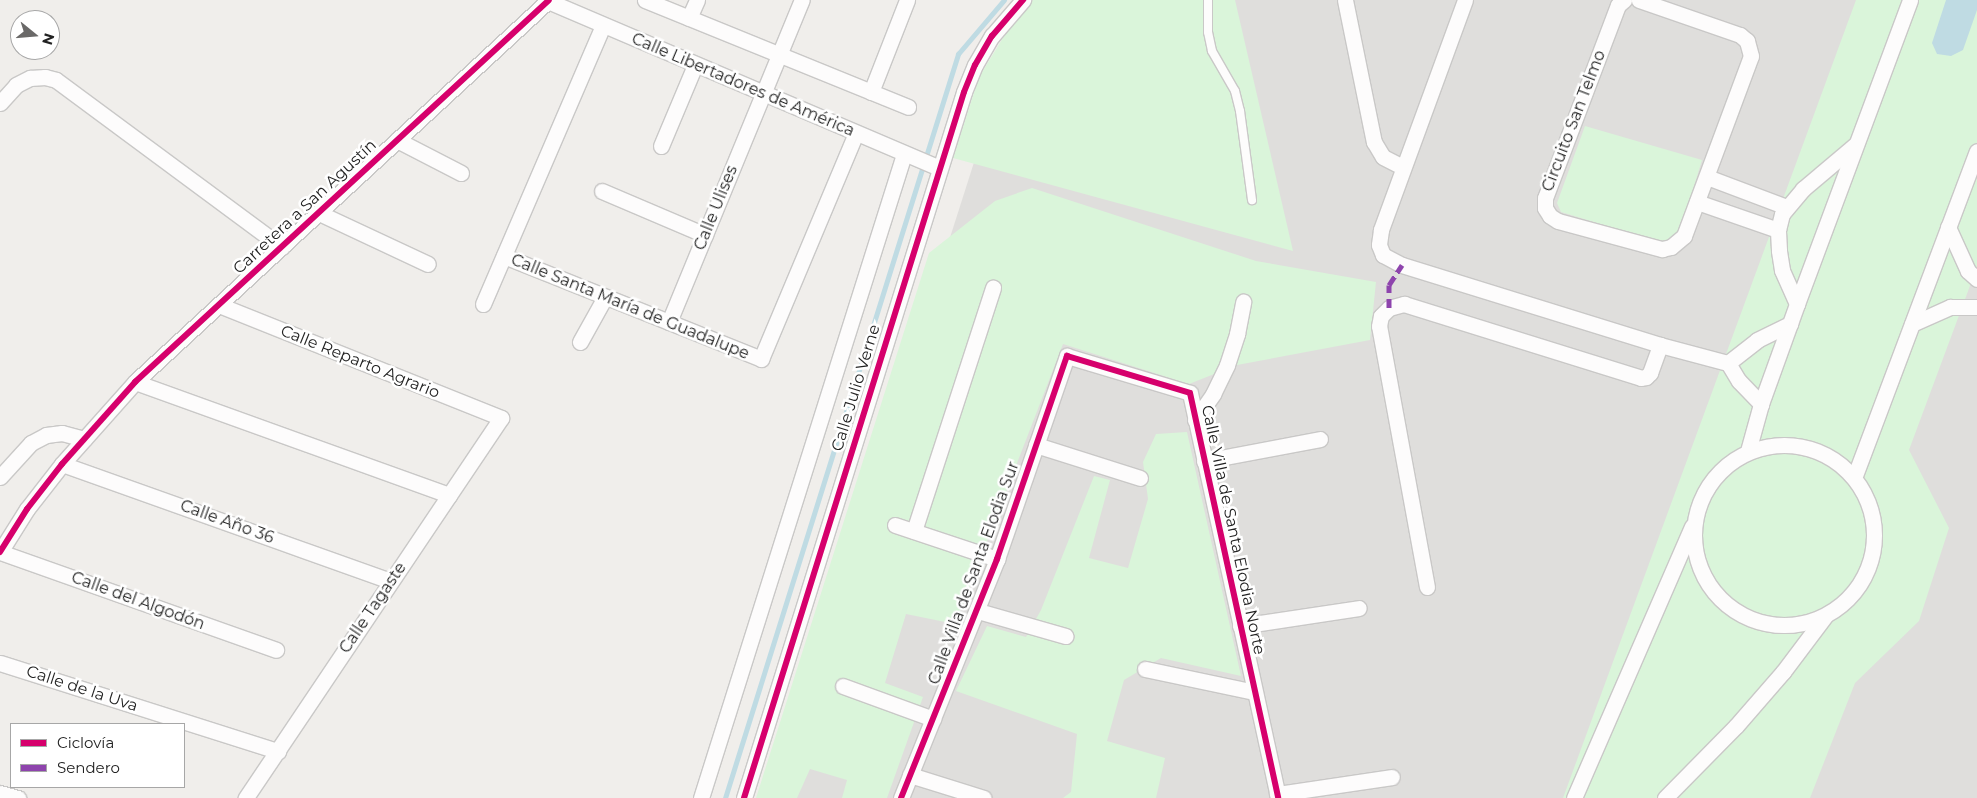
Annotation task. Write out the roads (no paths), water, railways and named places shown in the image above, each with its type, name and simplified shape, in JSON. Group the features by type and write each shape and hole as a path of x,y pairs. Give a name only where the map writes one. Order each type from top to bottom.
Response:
{"street":[{"path":"645,0 908,107"},
{"path":"689,18 697,0"},
{"name":"Calle Ulises","path":"669,322 802,0"},
{"path":"871,92 907,0"},
{"name":"Calle Julio Verne","path":"744,798 935,166 975,65 992,36 1023,0"},
{"path":"1345,0 1374,142 1383,157 1403,167"},
{"path":"1465,0 1380,230 1379,244 1383,255 1391,261 1660,345 1728,363 1742,385 1761,404"},
{"name":"Circuito San Telmo","path":"1624,0 1618,5 1597,60 1545,198 1545,208 1550,216 1558,221 1662,248 1671,247 1684,236 1750,61 1750,48 1740,35 1639,0"},
{"path":"1748,451 1761,404 1796,304 1910,0"},
{"name":"Calle Libertadores de América","path":"549,1 603,26 935,166"},
{"name":"Carretera a San Agustín","path":"0,552 27,509 62,464 135,382 549,1"},
{"name":"Calle Santa María de Guadalupe","path":"603,26 504,256 761,359 856,133"},
{"path":"661,146 695,65"},
{"path":"0,103 16,85 30,78 45,77 56,80 282,247"},
{"path":"397,140 461,174"},
{"path":"1796,304 1782,270 1778,230 1782,214 1820,173 1856,144"},
{"path":"1854,478 1977,151"},
{"path":"701,798 909,156"},
{"path":"1707,177 1788,207"},
{"path":"602,191 705,236"},
{"path":"1697,202 1778,230"},
{"path":"319,213 428,264"},
{"path":"1948,227 1968,271 1977,279"},
{"path":"483,304 504,256"},
{"path":"914,531 993,288"},
{"path":"580,342 605,297"},
{"path":"1195,420 1213,394 1227,365 1237,334 1243,302"},
{"path":"1427,587 1379,326 1381,316 1389,308 1404,304 1641,378 1646,377 1650,373 1660,345"},
{"name":"Calle Reparto Agrario","path":"219,305 501,418"},
{"path":"1912,324 1950,307 1977,307"},
{"path":"1728,363 1757,340 1790,324"},
{"name":"Calle Villa de Santa Elodia Norte","path":"1067,356 1190,393 1277,796"},
{"name":"Calle Villa de Santa Elodia Sur","path":"901,798 978,611 1067,356"},
{"path":"135,382 449,495"},
{"name":"Calle Tagaste","path":"246,798 501,418"},
{"path":"0,477 31,443 46,435 62,433 84,439"},
{"path":"1204,461 1320,438"},
{"path":"1577,796 1694,523 1702,496 1719,472 1748,451 1772,444 1797,445 1832,458 1854,478 1864,492 1870,512 1873,548 1865,575 1848,598 1826,615 1783,672 1736,726 1665,798"},
{"path":"1036,445 1140,478"},
{"name":"Calle Año 36","path":"62,464 392,581"},
{"path":"1694,523 1695,551 1704,578 1721,600 1744,616 1771,625 1799,624 1826,615"},
{"path":"895,525 997,559"},
{"name":"Calle del Algodón","path":"0,552 276,650"},
{"path":"1240,626 1359,608"},
{"path":"978,611 1065,636"},
{"name":"Calle de la Uva","path":"0,663 278,751"},
{"path":"1145,669 1254,692"},
{"path":"843,686 933,719"},
{"path":"910,775 984,798"},
{"path":"1277,796 1392,777"},
{"path":"0,793 18,798"}],"lane":[{"path":"1208,0 1208,32 1212,51 1234,91 1240,111 1252,200"}],"water":[{"path":"1946,0 1977,0 1977,10 1963,50 1951,56 1937,54 1932,43"}],"waterway":[{"path":"725,798 958,54 1004,0"}]}
